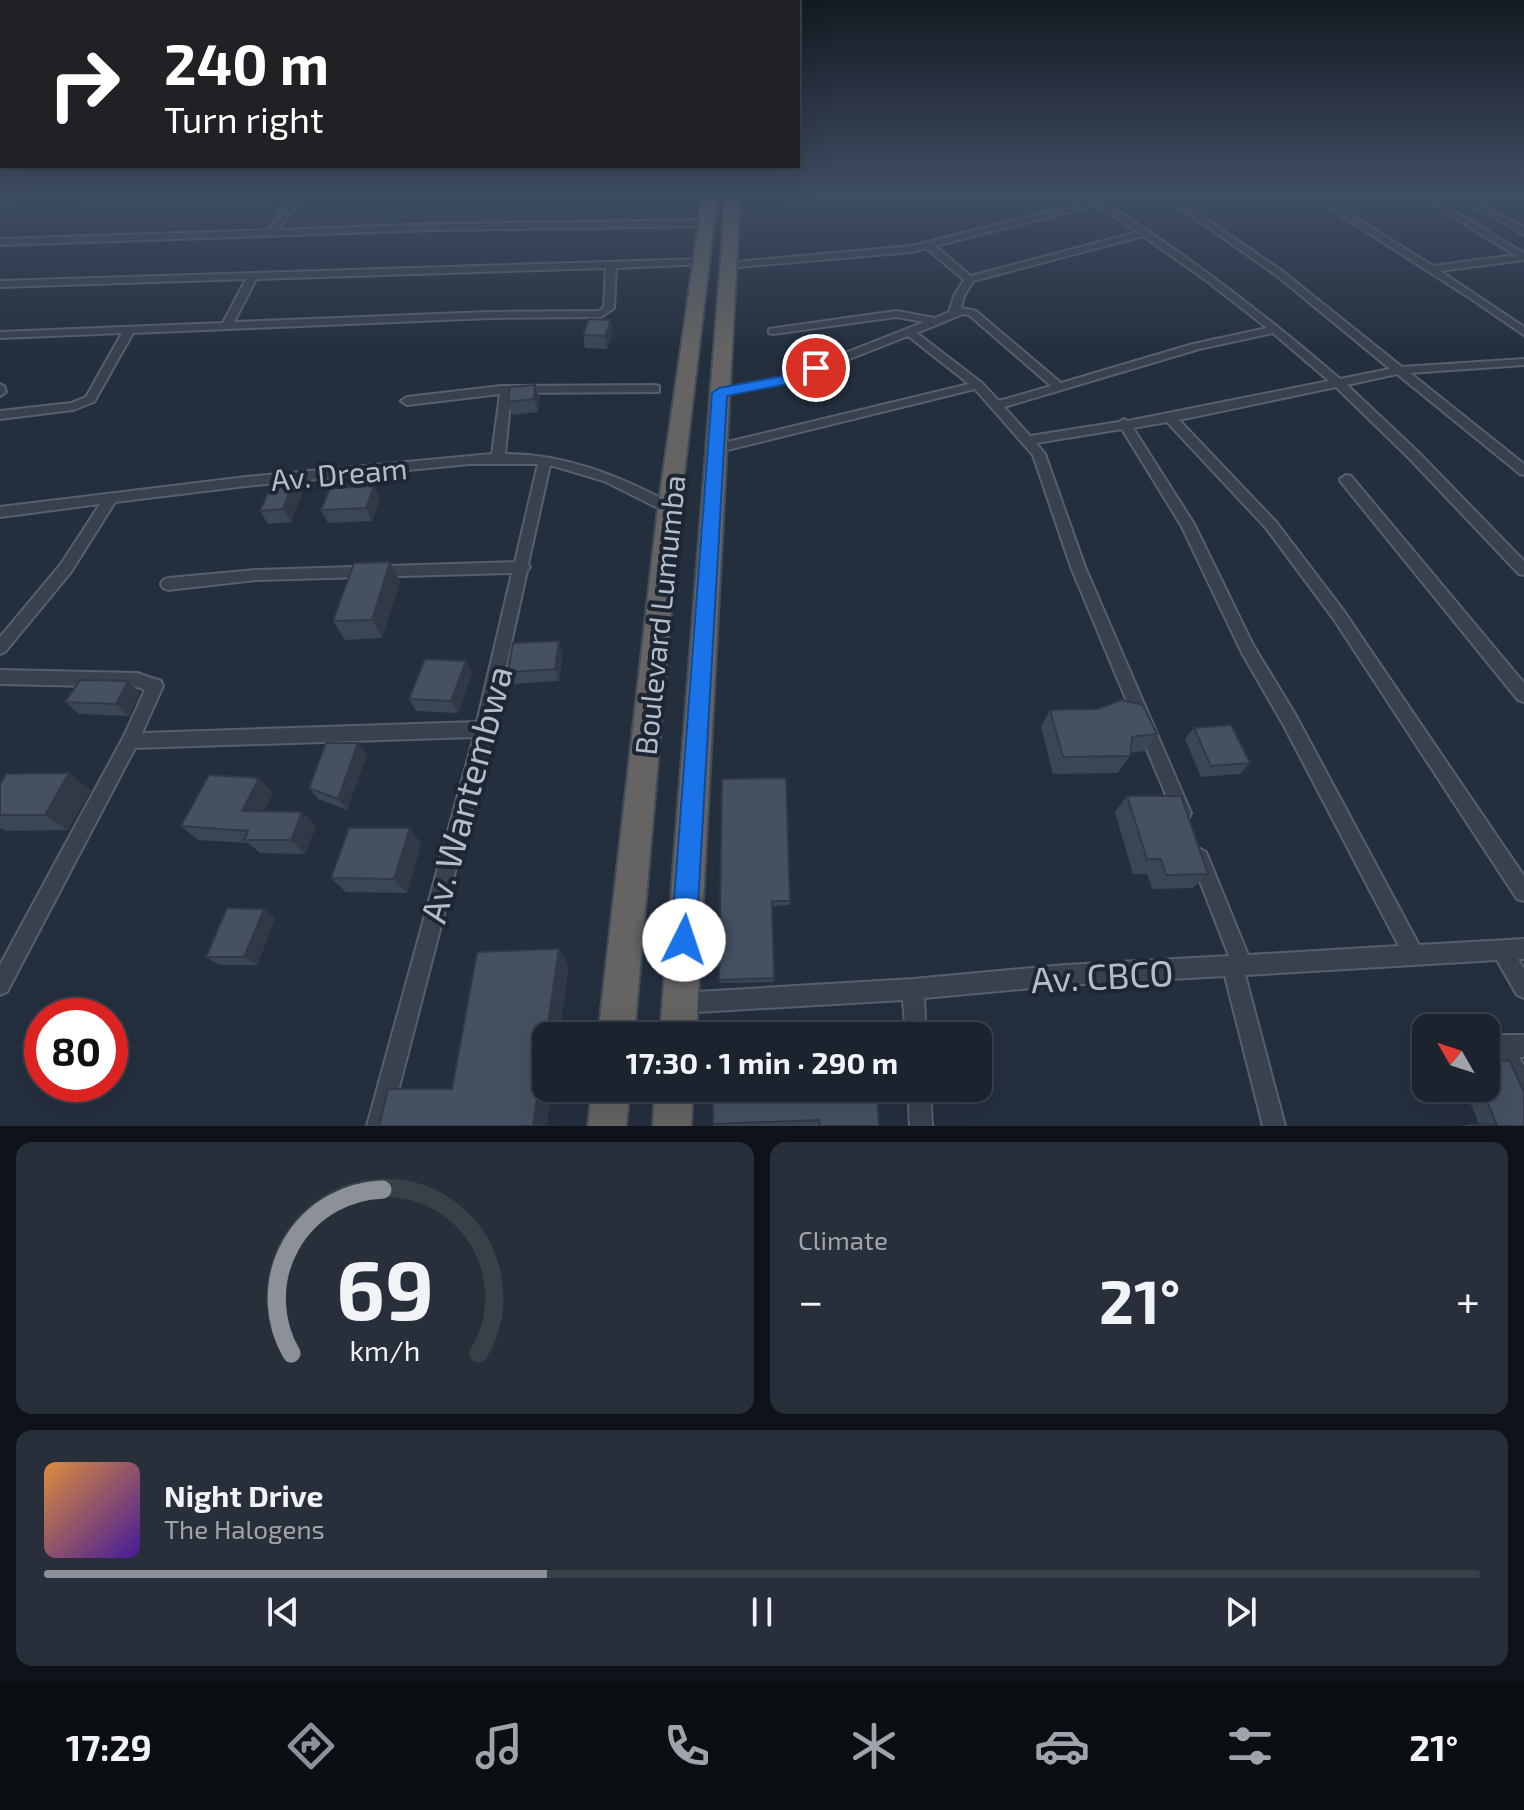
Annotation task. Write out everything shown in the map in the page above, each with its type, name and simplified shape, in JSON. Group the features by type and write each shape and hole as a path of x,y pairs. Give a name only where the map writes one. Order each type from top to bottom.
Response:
{"highway":[{"name":"Boulevard Lumumba","path":"617,1022 669,508 704,248"},
{"name":"Boulevard Lumumba","path":"679,1022 729,248"},
{"path":"607,1126 610,1102"},
{"path":"672,1126 673,1102"}],"street":[{"path":"728,265 879,253 908,248"},
{"path":"931,248 969,279"},
{"path":"954,313 969,279 1087,248"},
{"path":"1168,248 1247,305 1377,419 1524,570"},
{"path":"1244,248 1524,471"},
{"path":"1397,248 1524,332"},
{"path":"1431,269 1524,257"},
{"path":"0,284 702,262"},
{"path":"0,335 228,324 601,314 609,308 611,264"},
{"path":"228,324 253,276"},
{"path":"719,393 787,380 954,313 972,313 1060,388"},
{"path":"773,331 896,314 934,321"},
{"path":"0,415 73,406 90,399 130,328"},
{"path":"999,405 1197,346 1274,330"},
{"path":"908,331 999,405 1043,463 1078,567 1189,831 1238,967 1274,1126"},
{"path":"1028,440 1170,418 1401,370 1524,362"},
{"path":"715,449 978,385"},
{"path":"407,401 506,390 655,389"},
{"path":"498,460 506,390"},
{"path":"1170,418 1271,525 1338,614 1524,892"},
{"path":"1124,423 1187,524 1247,649 1289,719 1414,955"},
{"name":"Av. Dream","path":"0,512 299,475 498,460 545,460 625,486 669,508"},
{"name":"Av. Wantembwa","path":"378,1126 484,729 545,460"},
{"path":"1346,479 1524,695"},
{"path":"0,648 66,568 111,497"},
{"path":"168,584 256,575 523,567"},
{"path":"0,677 149,683 155,686 130,741 0,985"},
{"path":"130,741 484,729"},
{"name":"Av. CBCO","path":"680,1003 913,989 1065,975 1524,949"},
{"path":"1503,952 1524,988"},
{"path":"913,989 915,1022"},
{"path":"1524,1046 1503,1046 1524,1089"},
{"path":"920,1102 921,1126"}],"building":[{"path":"589,319 611,320 605,336 583,335"},
{"path":"535,385 534,399 508,402 510,387"},
{"path":"294,480 283,509 260,511 273,482"},
{"path":"374,486 366,508 321,510 330,488"},
{"path":"390,562 372,620 333,621 354,563"},
{"path":"559,641 555,669 508,672 513,643"},
{"path":"425,659 466,661 451,701 409,699"},
{"path":"80,680 128,681 116,704 65,702"},
{"path":"1121,700 1143,705 1157,734 1132,737 1130,756 1063,757 1050,710 1098,709"},
{"path":"1231,725 1250,763 1211,766 1194,728"},
{"path":"326,743 358,743 338,799 309,788"},
{"path":"69,773 45,815 0,815 0,784 6,774"},
{"path":"209,775 259,778 242,811 302,812 291,840 244,840 248,831 181,826"},
{"path":"786,778 790,901 772,901 774,978 719,980 722,779"},
{"path":"1127,796 1181,796 1208,874 1166,875 1161,859 1147,859"},
{"path":"349,828 410,828 394,879 331,878"},
{"path":"227,908 264,909 244,957 206,957"},
{"path":"559,949 548,1022 532,1022 532,1102 537,1102 533,1126 379,1126 388,1089 452,1089 477,952"},
{"path":"1500,1061 1510,1061 1524,1092 1524,1126 1473,1126 1472,1124 1497,1125 1487,1102 1500,1102"},
{"path":"713,1102 878,1102 879,1126 820,1126 819,1120 713,1124"}],"route":[{"path":"684,940 719,393 787,380 816,368"}]}
